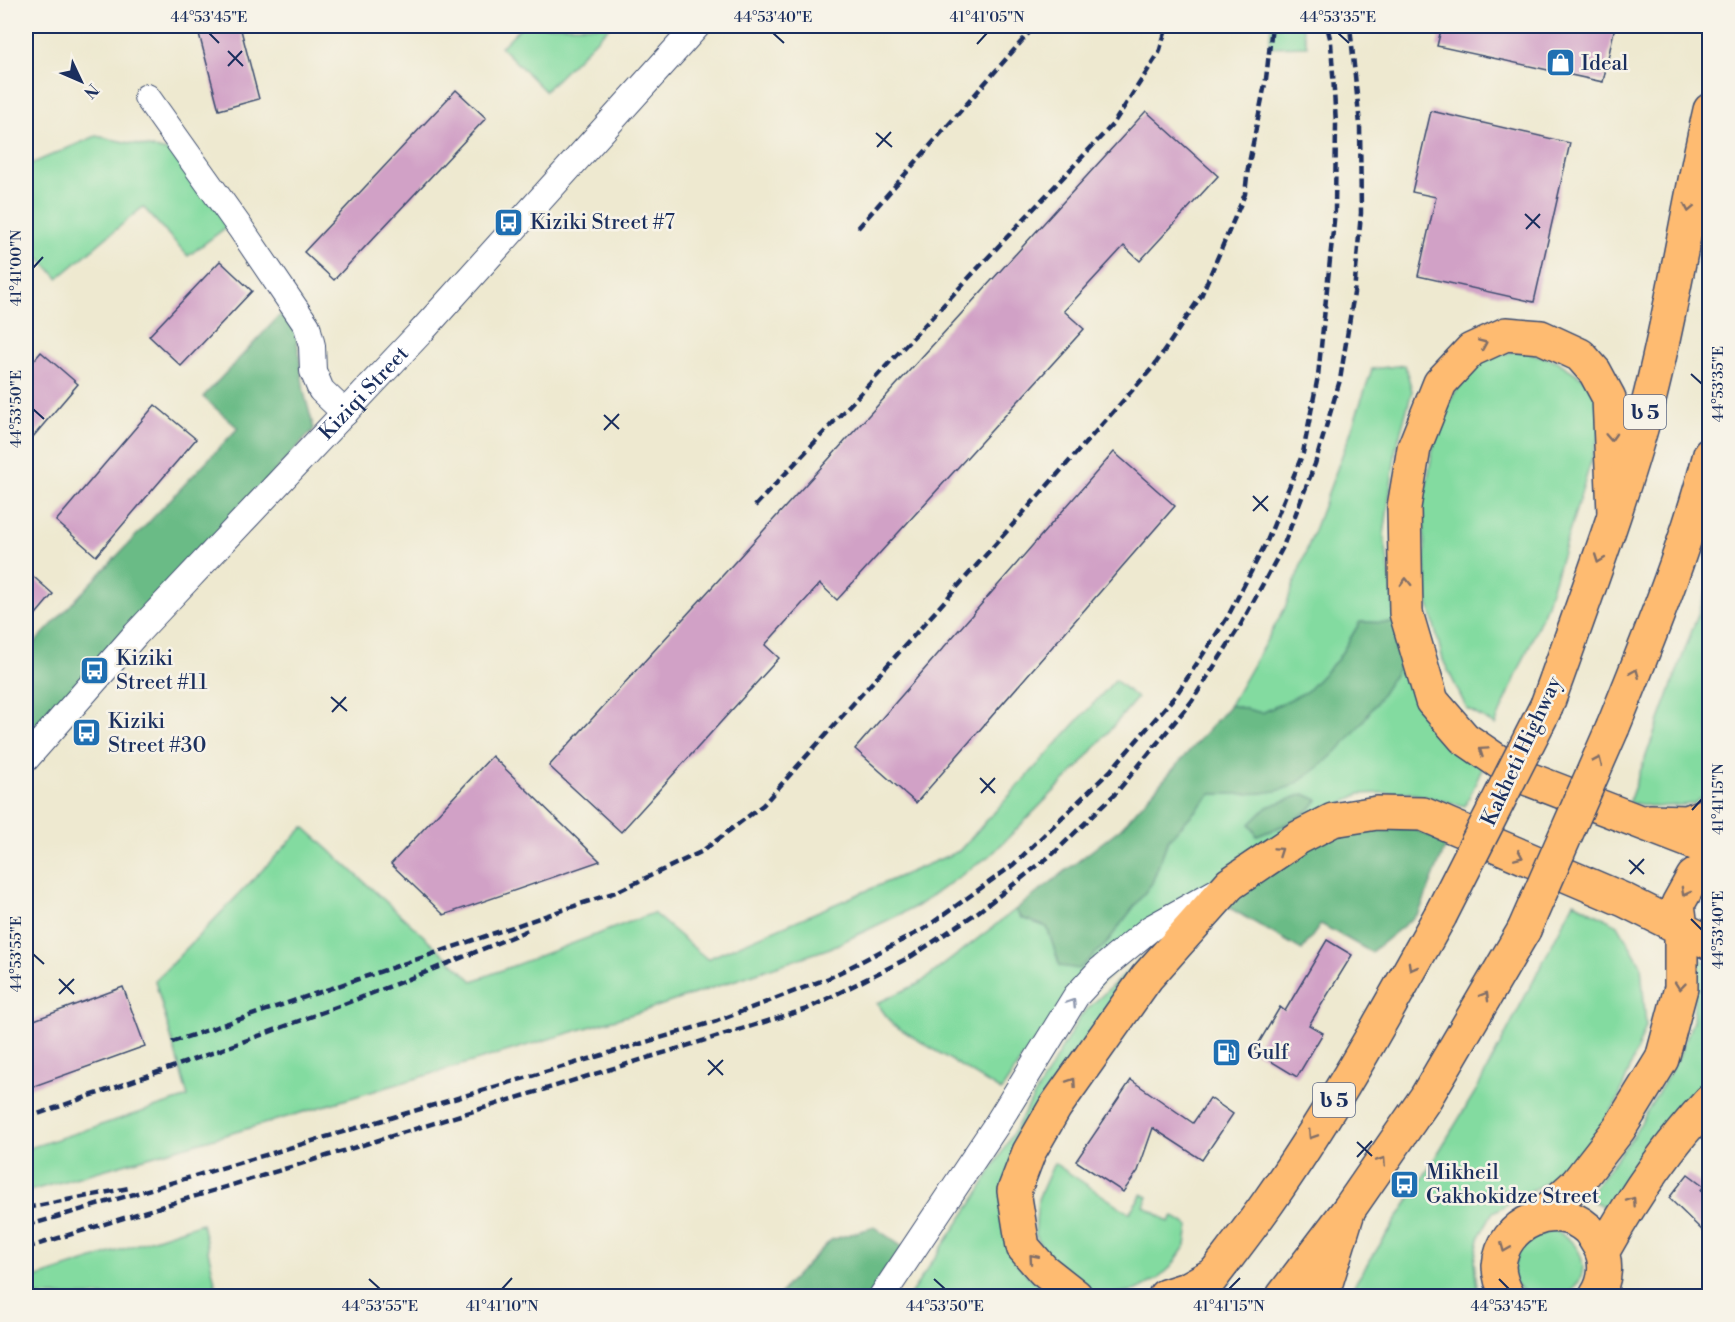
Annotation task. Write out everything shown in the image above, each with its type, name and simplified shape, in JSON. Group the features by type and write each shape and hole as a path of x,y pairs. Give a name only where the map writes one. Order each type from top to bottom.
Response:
{"main road":[{"name":"Kakheti Highway","path":"1206,1285 1269,1202 1318,1127 1374,1034 1440,916 1547,705 1615,514 1647,408 1669,316 1710,110"},
{"path":"1615,514 1609,398 1596,372 1580,355 1541,337 1506,334 1471,350 1440,383 1414,448 1404,507 1406,613 1432,700 1464,738 1518,775 1710,849"},
{"path":"1283,1296 1349,1209 1425,1099 1524,930 1613,727 1653,628 1687,533 1710,454"},
{"path":"1687,533 1710,506"},
{"path":"1076,1296 1043,1270 1023,1247 1014,1191 1029,1152 1055,1107 1147,977 1230,884 1298,837 1333,820 1377,813 1423,814 1624,900 1710,943"},
{"path":"1638,821 1687,822 1710,813"},
{"path":"1508,1296 1501,1284 1499,1266 1503,1249 1511,1234 1525,1223 1541,1216 1577,1183 1619,1129 1662,1059 1681,988 1678,904 1693,877 1710,865"},
{"path":"1598,1296 1604,1277 1603,1251 1625,1210 1681,1131 1710,1101"},
{"path":"1322,1296 1349,1209"},
{"path":"1541,1216 1558,1215 1575,1220 1589,1230 1603,1251"},
{"path":"1165,1296 1187,1288 1206,1285"}],"street":[{"name":"Kiziqi Street","path":"26,759 131,639 345,413 698,26"},
{"path":"147,97 307,326 312,346 313,371 321,390 345,413"},
{"path":"882,1296 997,1124 1076,996 1101,970 1151,928 1230,884"}],"green space":[{"path":"522,26 610,26 545,91 501,47"},
{"path":"1271,26 1302,26 1307,46 1269,47"},
{"path":"96,136 177,153 229,225 188,256 143,207 58,278 26,244 26,166"},
{"path":"283,312 295,325 304,392 314,429 26,743 26,652 238,428 203,397"},
{"path":"1519,350 1555,360 1589,382 1606,413 1546,607 1495,725 1467,709 1443,660 1427,598 1423,504 1435,437 1453,395 1480,360"},
{"path":"1405,365 1412,391 1396,449 1384,535 1397,623 1360,622 1338,659 1306,692 1262,713 1230,705 1285,608 1372,369"},
{"path":"1709,584 1709,792 1694,804 1655,807 1629,802"},
{"path":"1360,622 1397,623 1407,653 1375,705 1350,737 1321,765 1291,786 1261,793 1211,794 1168,840 1152,883 1105,945 1079,969 1060,966 1047,927 1022,918 1015,910 1121,828 1230,705 1262,713 1306,692 1338,659"},
{"path":"1407,653 1483,767 1465,806 1406,792 1359,794 1287,833 1215,882 1031,1046 1001,1091 892,1024 877,1003 920,983 1015,910 1022,918 1047,927 1060,966 1105,945 1152,883 1168,840 1211,794 1263,793","holes":["1304,794 1317,800 1298,818 1257,836 1250,824 1268,807"]},
{"path":"1115,680 1137,698 1080,765 992,854 917,906 830,948 653,1008 26,1192 26,1149 188,1097 155,981 304,827 473,981 653,913 707,959 959,851"},
{"path":"1304,794 1318,800 1297,818 1257,836 1250,824 1267,807"},
{"path":"1335,828 1411,828 1447,843 1419,913 1371,952 1321,924 1302,950 1228,907 1246,888"},
{"path":"1574,902 1618,925 1641,965 1646,1026 1618,1100 1585,1153 1547,1182 1493,1212 1480,1235 1474,1261 1478,1296 1347,1296 1477,1089"},
{"path":"1144,956 1048,1095 1015,1262 1048,1296 909,1296 976,1197 1081,1015"},
{"path":"1696,956 1709,964 1709,1080 1669,1119 1610,1213 1599,1204 1586,1198 1632,1138 1678,1058 1693,1021"},
{"path":"1054,1163 1129,1213 1142,1194 1148,1197 1144,1206 1169,1222 1173,1216 1189,1226 1186,1245 1171,1267 1158,1279 1137,1290 1114,1294 1089,1291 1045,1255 1035,1233 1038,1199"},
{"path":"202,1223 218,1296 26,1296 26,1281"},
{"path":"874,1227 904,1248 870,1296 779,1296 831,1240"},
{"path":"1553,1230 1571,1241 1577,1248 1583,1265 1582,1274 1570,1292 1563,1296 1545,1298 1527,1293 1520,1288 1513,1273 1522,1241"}],"building":[{"path":"197,26 240,26 259,99 219,110"},
{"name":"Ideal","path":"1442,26 1615,26 1603,82 1437,46"},
{"path":"456,90 486,118 334,280 304,252"},
{"path":"1146,111 1218,176 1140,261 1124,246 1064,311 1084,329 837,600 820,584 765,645 779,658 621,832 549,766"},
{"path":"1431,111 1570,143 1534,302 1418,276 1436,197 1412,192"},
{"path":"220,261 252,291 181,366 149,336"},
{"path":"41,352 78,384 26,445 26,370"},
{"path":"155,405 196,439 96,556 56,521"},
{"path":"1114,452 1175,506 916,803 855,749"},
{"path":"26,570 53,594 26,626"},
{"path":"492,756 600,861 444,915 391,864"},
{"path":"1327,940 1352,955 1309,1025 1323,1033 1297,1077 1254,1051 1280,1007 1285,1011"},
{"path":"123,987 145,1046 26,1089 26,1023"},
{"path":"1131,1080 1193,1123 1210,1098 1233,1114 1202,1160 1153,1128 1138,1171 1123,1192 1076,1161"},
{"path":"1688,1174 1704,1186 1701,1190 1709,1196 1703,1203 1710,1209 1710,1238 1669,1198"}],"railway":[{"path":"858,228 1035,26"},
{"path":"755,506 1113,124 1159,53 1167,26"},
{"path":"172,1042 616,892 701,852 763,805 1154,366 1201,296 1245,194 1266,79 1272,26"},
{"path":"26,1226 717,1021 829,978 924,929 1013,865 1111,770 1176,695 1227,618 1267,541 1303,453 1318,376 1335,211 1336,124 1331,42 1327,26"},
{"path":"26,1248 807,1009 912,956 978,912 1054,853 1116,793 1192,701 1240,626 1282,549 1315,464 1340,380 1354,293 1361,213 1360,125 1350,26"},
{"path":"26,1118 279,1028 404,981 528,930"},
{"path":"26,1208 129,1188"}],"place":[{"name":"Ideal","path":"1560,63"},
{"name":"Kiziki Street #7","path":"509,222"},
{"name":"Kiziki Street #11","path":"95,670"},
{"name":"Kiziki Street #30","path":"87,733"},
{"name":"Gulf","path":"1226,1052"},
{"name":"Mikheil Gakhokidze Street","path":"1405,1184"}]}
